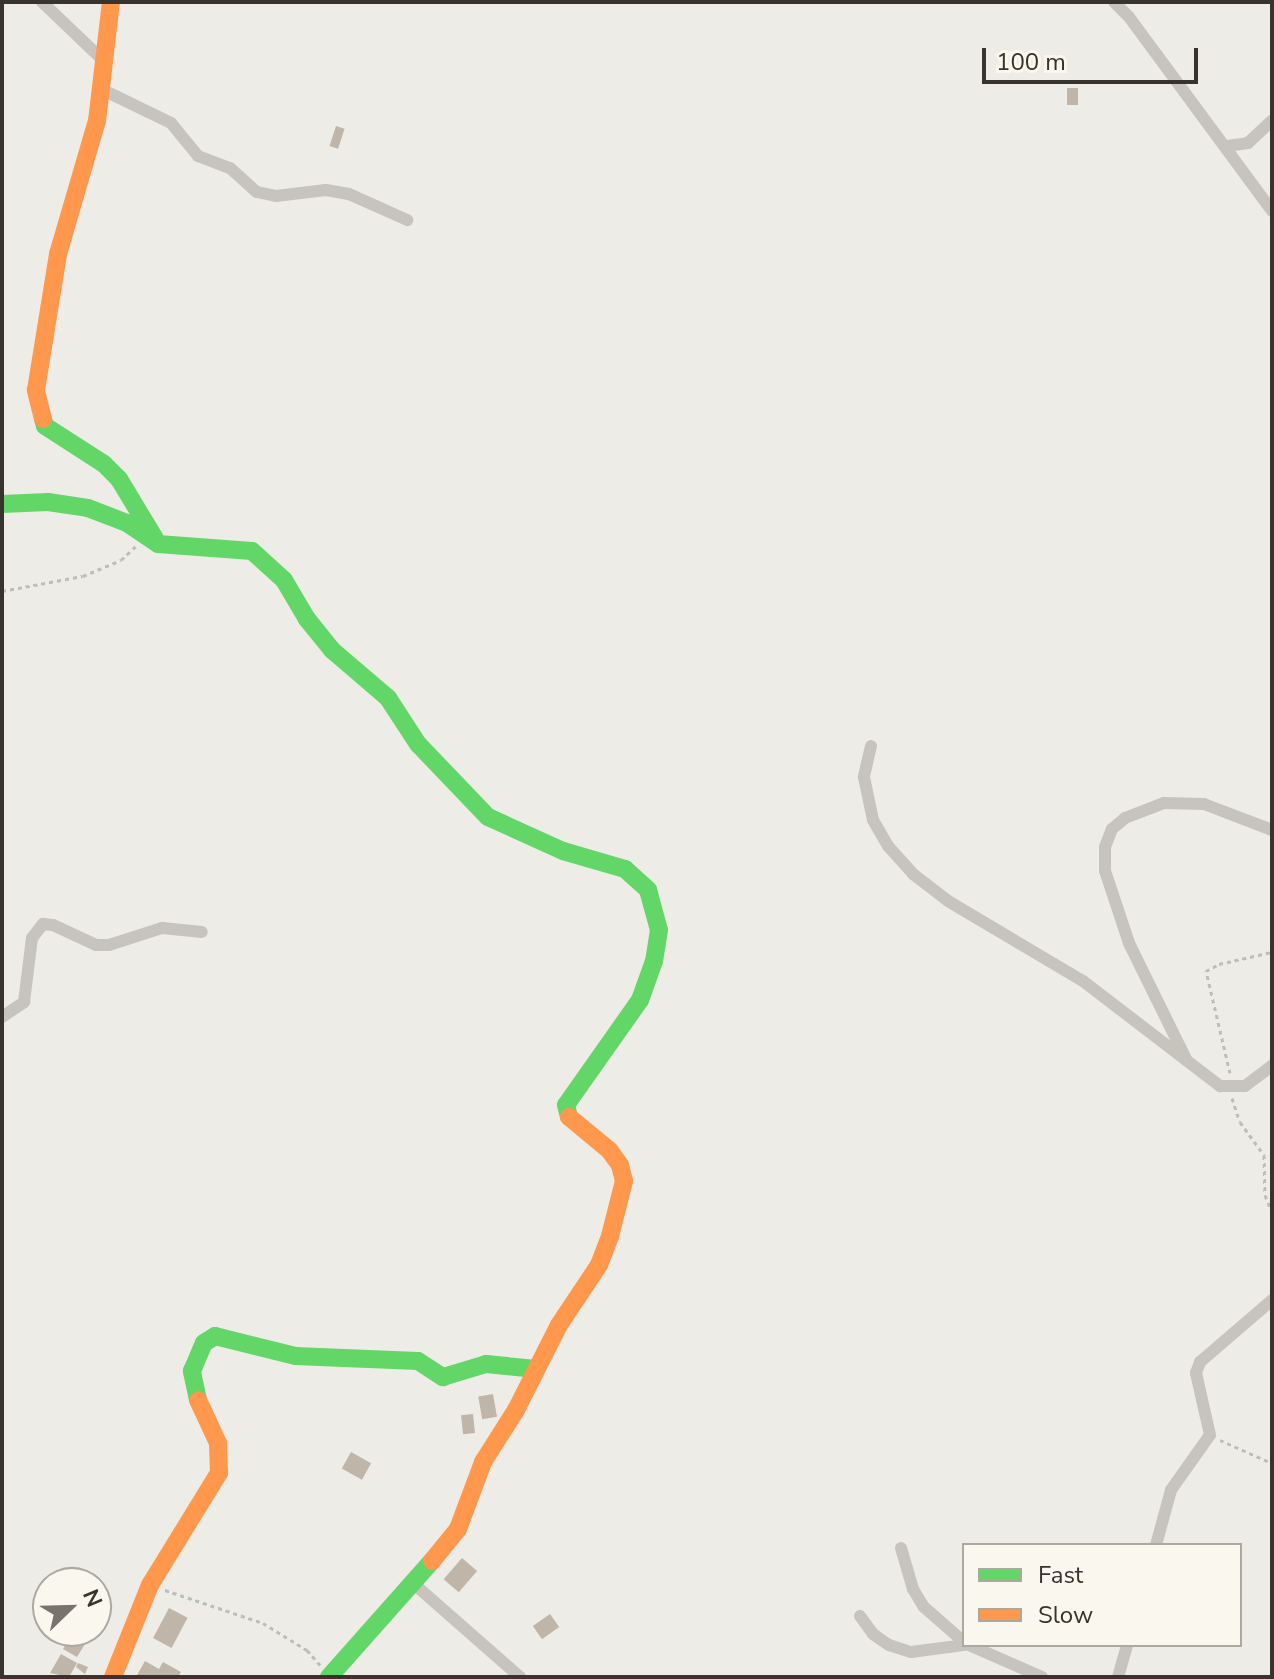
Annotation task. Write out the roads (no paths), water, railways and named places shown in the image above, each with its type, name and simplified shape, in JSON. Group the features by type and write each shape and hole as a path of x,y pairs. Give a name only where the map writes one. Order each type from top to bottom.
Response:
{"street":[{"path":"42,2 104,61"},
{"path":"111,2 103,90 58,254 36,390 45,426 104,464 119,479 151,539"},
{"path":"1114,2 1129,17 1227,146 1272,211"},
{"path":"103,90 171,123 198,156 230,168 257,192 276,196 316,191 349,194 407,220"},
{"path":"1227,146 1248,143 1272,121"},
{"path":"2,504 48,502 88,508 127,523 151,539 252,551 284,580 332,650 388,698 418,744 474,805 488,817 563,851 625,869 648,890 656,909 657,945 640,1000 566,1105 569,1118 609,1150 620,1165 624,1181 599,1265 559,1325 516,1410 483,1462 458,1529 334,1676"},
{"path":"871,746 864,777 873,820 888,846 913,874 948,901 1083,981 1220,1086 1233,1087 1256,1080 1272,1066"},
{"path":"1187,1062 1129,943 1105,871 1105,847 1112,829 1125,818 1164,803 1204,804 1272,830"},
{"path":"2,1017 24,1002 32,938 43,924 53,925 96,945 109,945 162,928 202,932"},
{"path":"1157,1543 1171,1490 1210,1435 1196,1373 1200,1362 1272,1300"},
{"path":"113,1677 150,1585 219,1473 218,1443 197,1398 192,1371 204,1343 215,1336 295,1356 418,1361 429,1365 443,1377 486,1364 536,1369"},
{"path":"901,1548 909,1580 924,1607 962,1640"},
{"path":"414,1584 520,1677"},
{"path":"860,1616 881,1639 911,1652 962,1645"},
{"path":"973,1647 1042,1677"},
{"path":"1118,1677 1126,1647"}]}
